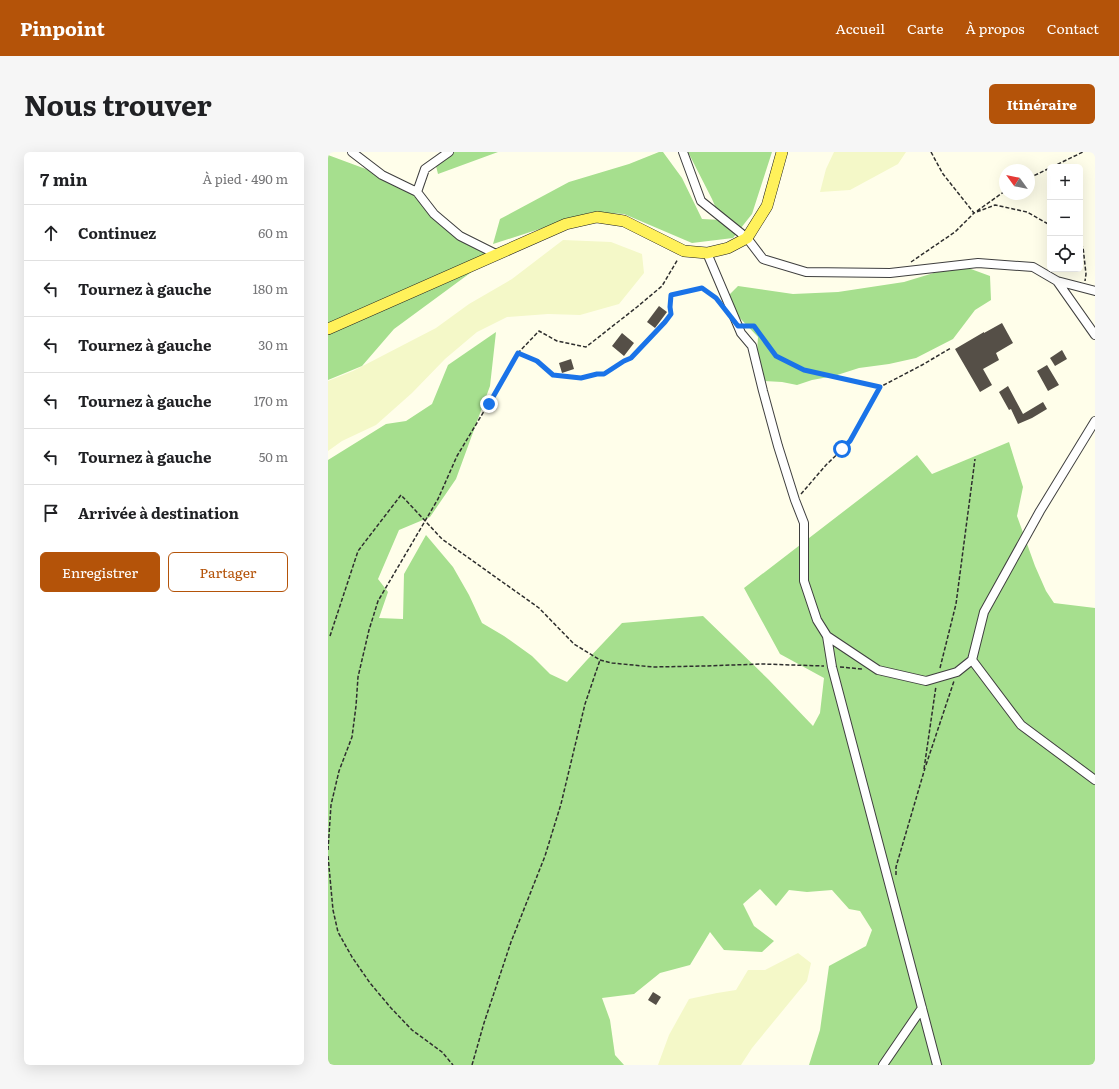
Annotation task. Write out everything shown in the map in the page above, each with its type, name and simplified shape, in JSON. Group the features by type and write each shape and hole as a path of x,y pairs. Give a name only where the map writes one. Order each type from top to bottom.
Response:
{"main road":[{"path":"328,329 566,224 597,217 624,221 684,251 707,253 728,248 747,238 766,206 782,152"}],"street":[{"path":"352,152 382,174 417,192 434,214 460,236 496,254"},
{"path":"417,192 425,169 449,152"},
{"path":"683,152 701,201 747,238 763,259 806,272 890,273 978,263 1033,267 1057,281 1095,291"},
{"path":"707,253 741,333 752,346 778,446 804,523 804,581 817,620 826,636 832,667 937,1065"},
{"path":"1057,281 1095,335"},
{"path":"826,636 878,670 926,681 958,672 972,660 984,612 1040,511 1095,421"},
{"path":"972,660 1020,725 1095,780"},
{"path":"883,1065 922,1008"}],"path":[{"path":"931,152 943,174 974,213"},
{"path":"1057,164 1083,152"},
{"path":"1035,175 1047,169"},
{"path":"908,264 955,232 974,213 999,196"},
{"path":"974,213 995,204 1027,212 1047,222"},
{"path":"1083,247 1086,274 1084,288"},
{"path":"328,850 331,805 339,771 352,738 358,677 378,601 438,499 457,456 518,353 539,331 557,341 586,347 637,308 662,286 676,261 684,251"},
{"path":"518,353 537,361 553,375 581,378 604,374 631,358 665,322 671,314 671,295 702,288 716,298 720,304"},
{"path":"738,326 754,326 776,356 804,370 880,387"},
{"path":"795,500 850,441 880,387 922,366 951,348"},
{"path":"924,769 938,678 956,604 975,459"},
{"path":"330,636 358,551 401,495 442,538 539,608 574,644 600,660 612,663 653,667 762,664 863,669"},
{"path":"472,1065 511,942 545,856 561,804 585,704 600,660"},
{"path":"896,880 896,867 924,769 958,672"},
{"path":"328,856 333,910 338,932 352,957 370,983 391,1008 412,1030 442,1052 453,1065"}],"green space":[{"path":"449,152 498,152 438,174 435,162"},
{"path":"659,152 663,152 682,178 702,219 721,220 688,152 772,152 752,214 733,238 692,243 624,214 592,212 493,244 500,219 569,182 629,164"},
{"path":"834,152 906,152 898,164 850,190 820,192 826,169"},
{"path":"328,155 382,175 417,192 460,236 496,254 394,329 362,366 328,380"},
{"path":"563,240 611,242 642,254 644,273 619,304 580,315 548,314 507,317 477,332 445,359 412,393 376,425 342,441 328,451 328,381 353,371 436,328 469,304 512,279"},
{"path":"960,265 990,276 991,300 975,310 953,339 916,358 889,364 859,368 797,385 764,381 757,352 758,337 737,315 727,297 738,286 793,294 838,292 904,282"},
{"path":"496,332 490,386 456,479 430,517 399,530 378,579 388,592 379,618 403,619 404,574 426,535 453,567 469,595 482,623 504,636 532,656 550,674 567,682 622,623 703,616 768,679 813,726 820,713 824,678 780,654 744,588 917,455 932,474 1009,442 1023,487 1017,516 1035,566 1046,591 1054,603 1095,608 1095,1065 809,1065 820,1030 829,966 866,946 872,930 860,911 849,909 832,890 807,892 789,890 776,906 760,889 743,904 754,926 774,941 762,952 724,950 710,932 690,965 660,973 634,994 602,998 610,1020 615,1055 624,1065 328,1065 328,460 386,424 406,421 432,404 448,365"},
{"path":"798,953 811,963 807,981 752,1048 741,1065 658,1065 669,1035 689,999 736,990 748,970 765,970"}],"building":[{"path":"659,306 667,312 655,328 647,322"},
{"path":"1002,323 1013,343 996,353 999,360 983,369 992,385 980,392 955,349"},
{"path":"622,333 634,343 624,356 612,346"},
{"path":"1062,350 1067,359 1055,366 1050,358"},
{"path":"571,359 574,369 562,373 559,363"},
{"path":"1047,365 1059,385 1048,391 1037,371"},
{"path":"1008,386 1023,414 1043,402 1047,409 1018,424 1011,409 1009,410 999,392"},
{"path":"653,992 661,997 656,1005 648,1000"}],"route":[{"path":"489,404 518,353 537,361 553,375 581,378 604,374 631,358 665,322 671,314 671,295 702,288 716,298 738,326 754,326 776,356 804,370 880,387 850,441 842,449"}]}
